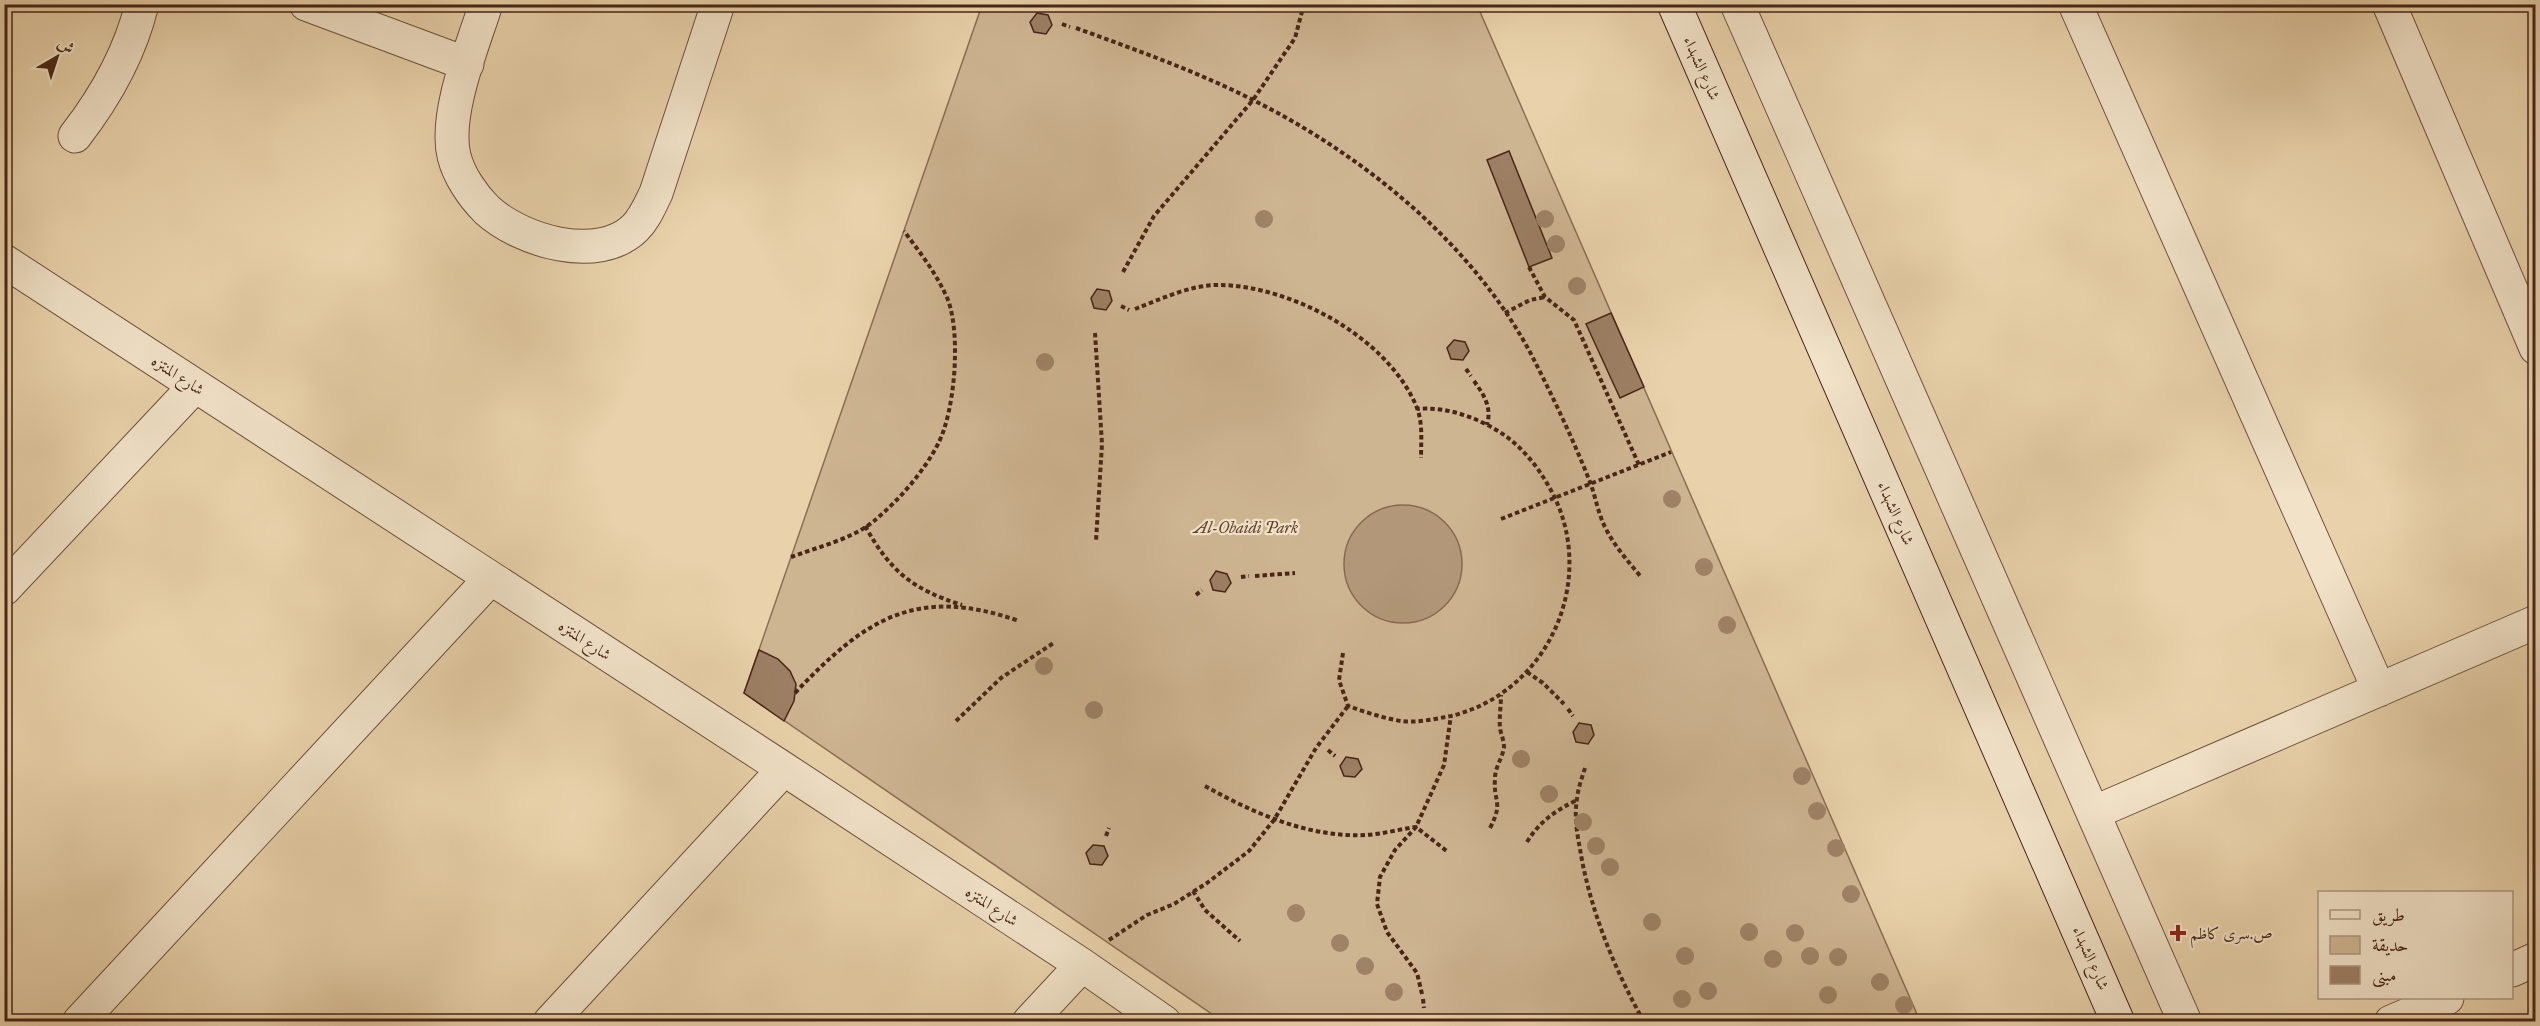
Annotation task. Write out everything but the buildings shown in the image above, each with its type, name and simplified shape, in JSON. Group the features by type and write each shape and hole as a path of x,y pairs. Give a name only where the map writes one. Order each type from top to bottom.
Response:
{"street":[{"path":"75,136 101,103 124,59 142,4"},
{"path":"306,4 467,64"},
{"path":"486,4 455,106 452,130 454,156 465,183 488,210 512,228 564,245 587,247 605,244 623,236 634,228 651,203 718,4"},
{"name":"شارع الشهداء","path":"1674,4 2118,1022"},
{"path":"1737,4 2185,1022"},
{"path":"2075,4 2379,690"},
{"path":"2389,4 2535,348"},
{"name":"شارع المنتزه","path":"4,261 784,769 1082,965 1164,1022"},
{"path":"4,589 195,386"},
{"path":"79,1022 490,579"},
{"path":"2093,813 2535,622"},
{"path":"550,1022 784,769"},
{"path":"2513,969 2535,959"},
{"path":"1029,1022 1082,965"},
{"path":"2391,1022 2445,999"}],"path":[{"path":"1123,272 1154,216 1253,100 1295,38 1304,4"},
{"path":"1062,24 1070,27"},
{"path":"1076,28 1140,51 1253,100 1315,134 1363,167 1411,206 1476,274 1505,313 1530,353 1590,484 1595,506 1606,529 1621,554 1641,577"},
{"path":"791,557 838,540 873,522 910,486 939,443 952,395 956,349 949,303 933,269 904,231"},
{"path":"1529,267 1545,297 1574,320 1639,465"},
{"path":"1135,309 1167,296 1216,285 1243,286 1297,300 1325,314 1368,344 1402,380 1417,409 1422,427 1421,458"},
{"path":"1505,313 1530,300 1545,297"},
{"path":"1121,306 1129,310"},
{"path":"1095,333 1102,444 1096,541"},
{"path":"1466,369 1471,376"},
{"path":"1474,381 1488,405 1490,415 1487,424"},
{"path":"1348,706 1366,713 1402,721 1433,720 1451,716 1494,700 1527,672 1544,652 1559,619 1568,587 1569,549 1563,518 1555,497 1540,472 1520,447 1487,424 1431,408 1417,409"},
{"path":"1501,519 1671,452"},
{"path":"865,526 880,553 904,578 930,595 1018,621"},
{"path":"1255,576 1295,573"},
{"path":"1241,577 1249,576"},
{"path":"1196,595 1202,590"},
{"path":"795,693 837,650 868,627 904,611 942,606 968,608"},
{"path":"956,721 1000,678 1055,642"},
{"path":"1082,965 1108,941 1147,915 1174,904 1249,851 1274,820 1298,776 1324,747 1348,706 1339,680 1343,652"},
{"path":"1527,672 1543,682 1573,716"},
{"path":"1490,828 1498,812 1495,778 1497,765 1504,750 1500,717 1501,694"},
{"path":"1424,1008 1417,974 1387,932 1377,904 1380,877 1395,850 1416,826 1444,765 1451,716"},
{"path":"1324,747 1335,756"},
{"path":"1585,768 1577,800 1576,826 1586,882 1606,943 1628,993 1644,1022"},
{"path":"1205,786 1274,820 1315,830 1365,835 1416,826 1448,852"},
{"path":"1527,842 1537,825 1554,812 1577,800"},
{"path":"1106,836 1109,828"},
{"path":"1193,891 1205,910 1239,941"}],"green space":[{"name":"Al-Obaidi Park","path":"982,5 1477,5 1920,1021 1222,1021 744,693"}],"shaded area":[{"path":"1403,505 1436,515 1452,531 1462,564 1452,597 1436,613 1403,623 1370,613 1354,597 1344,564 1354,531 1370,515"}],"place":[{"name":"ص.سرى كاظم","path":"2178,933"}]}
